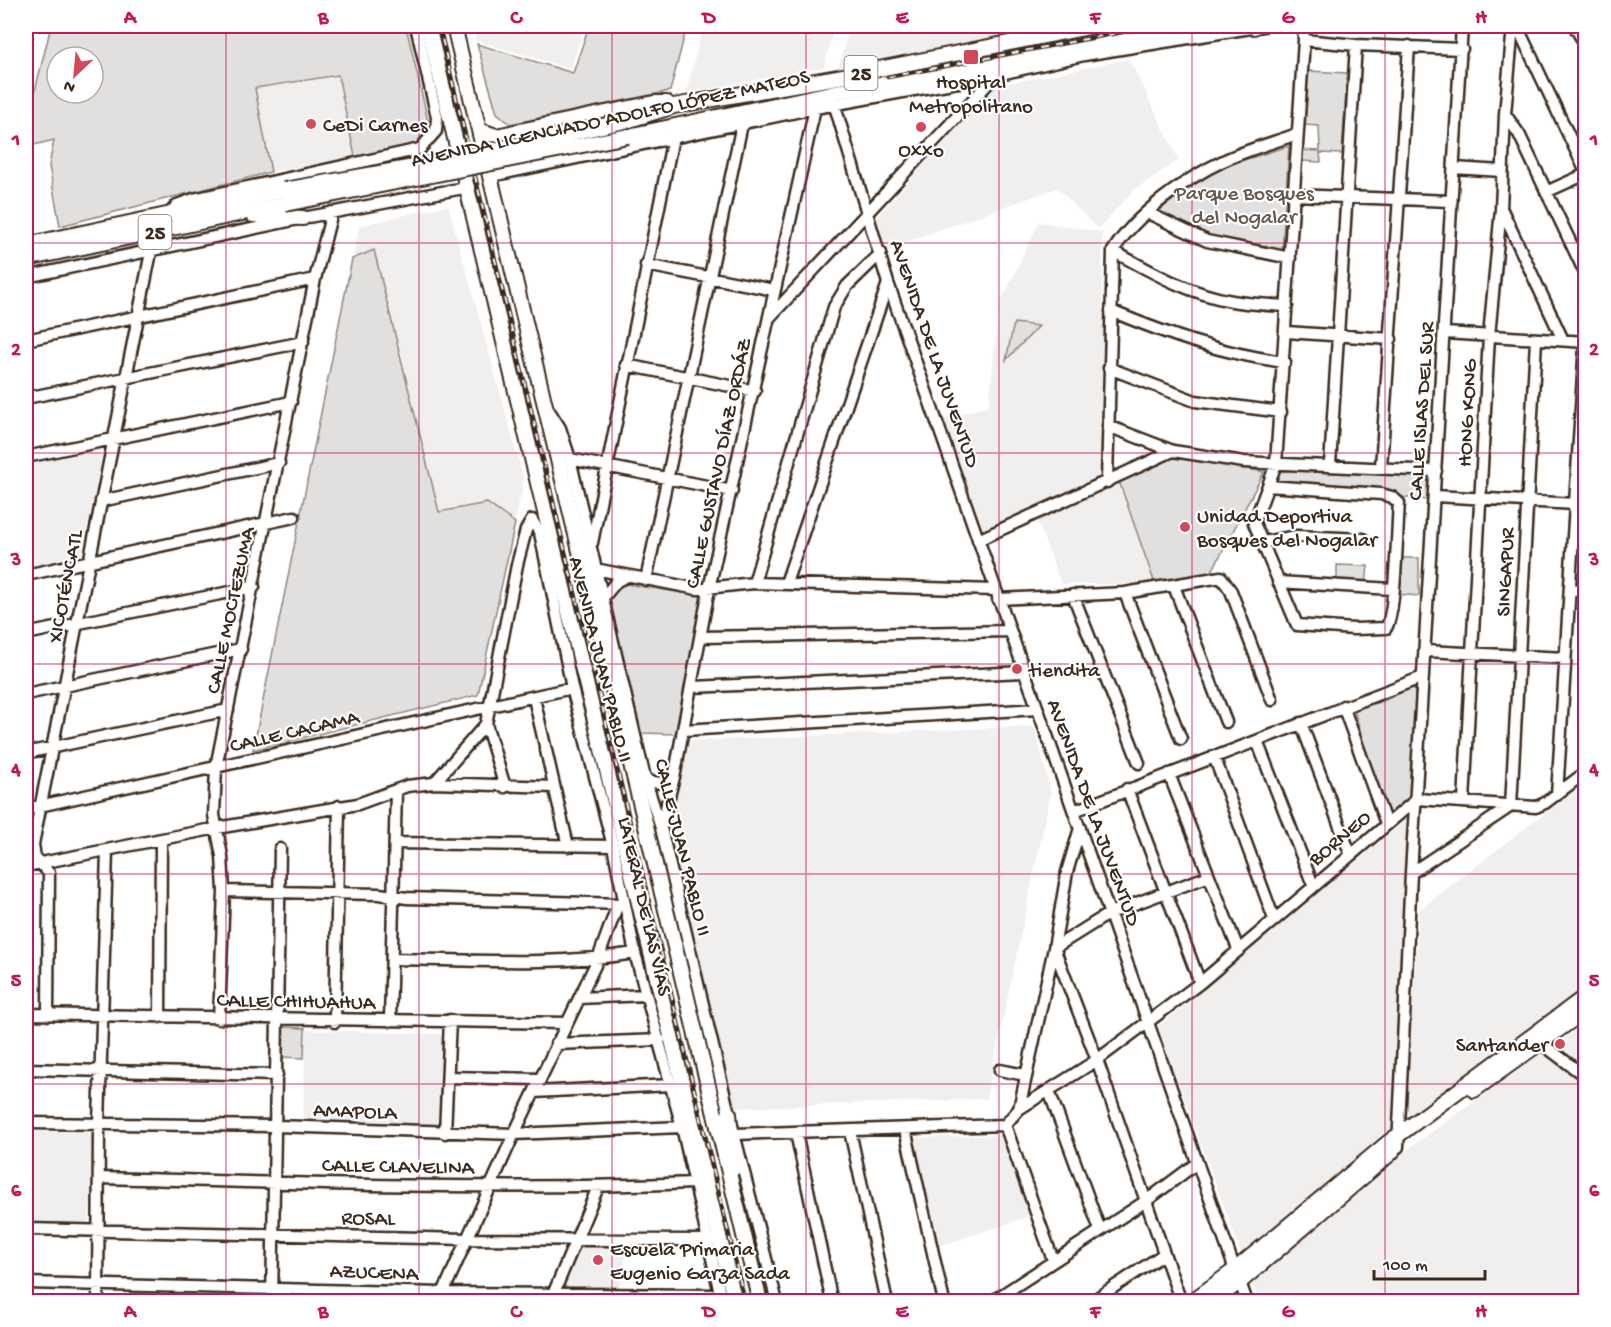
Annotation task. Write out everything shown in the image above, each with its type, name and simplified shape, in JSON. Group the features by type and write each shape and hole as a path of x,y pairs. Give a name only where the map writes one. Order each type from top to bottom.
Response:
{"highway":[{"path":"1578,26 1586,40"}],"main road":[{"name":"AVENIDA JUAN PABLO II","path":"428,26 469,187 714,1240 735,1302"},
{"name":"AVENIDA JUAN PABLO II","path":"454,26 760,1302"},
{"name":"AVENIDA LICENCIADO ADOLFO LÓPEZ MATEOS","path":"26,254 155,232 236,213 284,197 629,120 674,106 849,75 1045,30 1094,26"},
{"name":"AVENIDA LICENCIADO ADOLFO LÓPEZ MATEOS","path":"26,254 167,216 628,136 1204,26"},
{"path":"479,130 490,136 503,135 654,103 674,106"},
{"path":"715,118 742,124"},
{"path":"236,213 303,218"},
{"path":"1210,1302 1237,1276 1507,1052 1586,996"},
{"path":"1398,1141 1482,1085 1586,1010"},
{"path":"1540,1043 1541,1033 1552,1019"},
{"path":"1482,1085 1482,1077 1507,1052"},
{"path":"729,1114 734,1200"},
{"path":"1191,1302 1237,1276"}],"street":[{"path":"167,216 177,205 194,199 420,148 436,131 437,117 416,26"},
{"path":"491,176 815,108 833,98 996,75 1083,55 1257,26"},
{"path":"1268,486 1381,494 1399,503 1389,621 1383,629 1301,627 1293,618 1254,518 1276,464 1285,362 1303,26"},
{"name":"CALLE ISLAS DEL SUR","path":"1398,1141 1411,873 1462,26"},
{"path":"1515,26 1586,173 1546,192"},
{"name":"HONG KONG","path":"1464,802 1489,336 1501,209 1504,114 1515,26"},
{"path":"1304,40 1356,45 1461,49"},
{"path":"1330,465 1356,45"},
{"path":"1381,467 1409,46"},
{"path":"769,318 996,75"},
{"name":"AVENIDA DE LA JUVENTUD","path":"833,98 881,253 888,283 1023,672 1150,1023 1246,1302"},
{"name":"CALLE GUSTAVO DÍAZ ORDÁZ","path":"661,828 693,687 709,590 815,108"},
{"path":"1504,114 1519,134 1586,275"},
{"path":"646,580 742,124"},
{"path":"1107,482 1110,283 1113,251 1128,230 1209,168 1297,134"},
{"path":"503,135 498,155 510,172"},
{"path":"591,549 673,137"},
{"path":"1454,168 1502,171"},
{"path":"26,277 332,212 469,187"},
{"path":"1293,195 1451,201"},
{"path":"1501,209 1563,340"},
{"name":"CALLE MOCTEZUMA","path":"219,1019 225,891 214,814 216,767 255,587 315,279 332,212"},
{"path":"1148,213 1207,241 1290,258"},
{"name":"XICOTÉNCATL","path":"48,1015 49,873 35,858 33,844 125,378 154,250 155,232"},
{"path":"1113,251 1173,282 1211,296 1232,301 1287,306"},
{"path":"754,583 834,307 847,286 881,253"},
{"path":"646,265 774,290"},
{"path":"26,340 315,279"},
{"path":"786,583 888,283"},
{"path":"1111,311 1192,343 1239,355 1285,362"},
{"path":"1286,332 1390,339"},
{"path":"1445,333 1585,342 1557,795"},
{"name":"SINGAPUR","path":"1511,806 1536,340"},
{"path":"26,398 303,342"},
{"path":"626,365 754,391"},
{"path":"1109,368 1195,401 1281,412"},
{"path":"26,457 291,402"},
{"name":"CALLE JUAN PABLO II","path":"546,406 560,428 570,459 615,658 645,778 661,828 729,1114 736,1134 777,1302"},
{"path":"1108,426 1173,451 1244,462 1436,471"},
{"path":"978,540 1173,451"},
{"path":"570,459 732,490"},
{"path":"101,501 279,462"},
{"path":"1435,496 1575,504"},
{"path":"26,575 294,517"},
{"name":"LATERAL DE LAS VÍAS","path":"492,705 517,565 526,530 532,520 540,533 572,682 613,846 621,904 660,1040 694,1183 714,1240 722,1298"},
{"path":"1263,542 1297,536 1363,539"},
{"path":"595,569 709,590 754,583 786,583 997,594 1073,595 1125,593 1221,577 1231,591 1272,700"},
{"path":"602,599 617,581 628,576"},
{"path":"1278,582 1392,589"},
{"path":"1174,586 1226,722"},
{"path":"26,634 255,587"},
{"path":"1570,589 1586,590"},
{"path":"1125,593 1181,739"},
{"path":"1073,595 1139,763"},
{"path":"701,638 1009,631"},
{"path":"26,694 241,649"},
{"path":"1426,651 1565,658"},
{"path":"693,687 1023,672"},
{"path":"1074,811 1423,677"},
{"name":"CALLE CACAMA","path":"26,810 492,705 534,698 572,682"},
{"path":"534,698 568,846"},
{"path":"434,783 486,724 492,705"},
{"path":"1343,706 1386,824"},
{"path":"684,730 1038,709"},
{"path":"26,753 228,710"},
{"path":"1301,723 1350,853"},
{"path":"486,724 505,787"},
{"path":"1257,741 1312,885"},
{"path":"1214,756 1274,919"},
{"path":"645,778 651,782 664,783 675,772"},
{"path":"1417,799 1536,807 1557,795 1586,772"},
{"path":"1169,774 1238,949"},
{"path":"26,866 217,828 358,804 407,786 434,783 555,787"},
{"path":"1127,789 1164,893 1200,983"},
{"path":"390,1021 396,791"},
{"name":"BORNEO","path":"1018,1109 1097,1060 1150,1023 1417,799"},
{"path":"335,1022 339,806"},
{"path":"1411,873 1511,806"},
{"path":"736,1134 1005,1125 1018,1109 1054,948 1067,872 1080,828"},
{"path":"160,1017 162,840"},
{"path":"395,843 613,846"},
{"path":"272,1302 276,1182 280,849"},
{"path":"98,1302 101,1178 99,1125 107,851"},
{"path":"1054,948 1110,913 1209,876"},
{"path":"225,891 621,904 598,959 539,1079 441,1297"},
{"path":"1054,948 1097,1060 1181,1302"},
{"path":"393,959 598,959 635,953"},
{"path":"579,998 646,995"},
{"name":"CALLE CHIHUAHUA","path":"26,1014 335,1022 450,1020 567,1023"},
{"path":"446,1133 450,1020"},
{"path":"556,1044 660,1040"},
{"path":"1540,1043 1586,1077"},
{"path":"26,1069 277,1074"},
{"path":"1000,1070 1025,1075"},
{"path":"448,1077 539,1079"},
{"path":"534,1092 671,1086"},
{"path":"1049,1091 1100,1230"},
{"name":"AMAPOLA","path":"26,1123 276,1126 514,1134 682,1127"},
{"path":"1005,1125 1053,1260"},
{"path":"904,1129 944,1302"},
{"path":"850,1131 887,1302"},
{"path":"796,1133 832,1302"},
{"path":"991,1302 1146,1201 1197,1163"},
{"name":"CALLE CLAVELINA","path":"101,1178 490,1186 694,1183"},
{"path":"552,1297 598,1186"},
{"name":"ROSAL","path":"26,1229 467,1239 714,1240"},
{"path":"1091,1302 1164,1254"},
{"name":"AZUCENA","path":"26,1283 272,1287 441,1297 722,1298"}],"shaded area":[{"path":"477,26 584,26 571,69 475,40"},
{"path":"703,26 834,26 824,67 686,93"},
{"path":"850,26 1041,26 838,69"},
{"path":"1129,59 1179,160 1134,190 1098,229 1057,188 886,249 876,218 995,86"},
{"path":"338,74 355,157 271,172 255,88"},
{"path":"448,205 524,479 478,695 253,750 359,226"},
{"path":"1039,222 1102,232 1105,479 985,534 944,419 989,405 999,306"},
{"path":"1581,449 1586,451 1586,585 1576,585"},
{"path":"94,451 102,456 81,558 52,564 36,553 51,564 26,569 26,465"},
{"path":"1119,481 1155,584 1061,584 1036,518"},
{"path":"1034,726 1051,792 986,1099 734,1108 668,830 689,741"},
{"path":"1585,782 1585,994 1406,1124 1419,910"},
{"path":"1407,819 1391,1132 1244,1261 1158,1027"},
{"path":"1585,1023 1585,1301 1259,1301 1252,1282 1402,1153"},
{"path":"306,1030 441,1034 439,1126 303,1122"},
{"path":"26,1132 87,1132 92,1136 89,1228 26,1226"},
{"path":"1003,1135 1030,1216 939,1246 913,1138"},
{"name":"Escuela Primaria Eugenio Garza Sada","path":"577,1247 628,1247 619,1290 559,1289"}],"green space":[{"path":"51,26 406,26 428,121 425,133 414,147 355,157 338,75 255,88 271,172 60,226 49,166 54,140 26,147 26,127 45,50 45,105 105,105 105,45 46,45"},
{"path":"589,26 687,26 670,91 510,124 497,113 477,44 573,73"},
{"path":"1308,71 1347,73 1342,154 1320,153 1321,162 1300,161 1300,150 1320,151 1319,126 1305,125"},
{"name":"Parque Bosques del Nogalar","path":"1289,146 1282,252 1218,242 1154,214 1215,169"},
{"path":"142,242 146,247 26,275 26,266"},
{"path":"374,250 439,512 487,503 515,523 478,695 253,750 352,259"},
{"path":"1014,323 1039,326 1006,360"},
{"name":"Unidad Deportiva Bosques del Nogalar","path":"1175,456 1264,472 1211,573 1155,584 1119,481"},
{"path":"1281,469 1430,477 1427,500 1275,483"},
{"path":"1399,558 1419,558 1419,596 1396,594"},
{"path":"1337,565 1368,566 1366,584 1337,583"},
{"path":"619,583 703,596 676,734 641,733 608,597"},
{"path":"1415,685 1413,796 1386,818 1354,710 1383,701"},
{"path":"284,1027 305,1028 304,1058 279,1057 280,1030"}],"tunnel":[{"path":"574,678 613,659"}],"railway":[{"path":"439,26 745,1302"},
{"path":"888,77 1154,26"}],"place":[{"name":"Hospital Metropolitano","path":"971,57"},
{"name":"CeDi Carnes","path":"311,124"},
{"name":"Oxxo","path":"921,127"},
{"name":"Unidad Deportiva Bosques del Nogalar","path":"1185,527"},
{"name":"tiendita","path":"1017,669"},
{"name":"Santander","path":"1560,1044"},
{"name":"Escuela Primaria Eugenio Garza Sada","path":"598,1260"}]}
